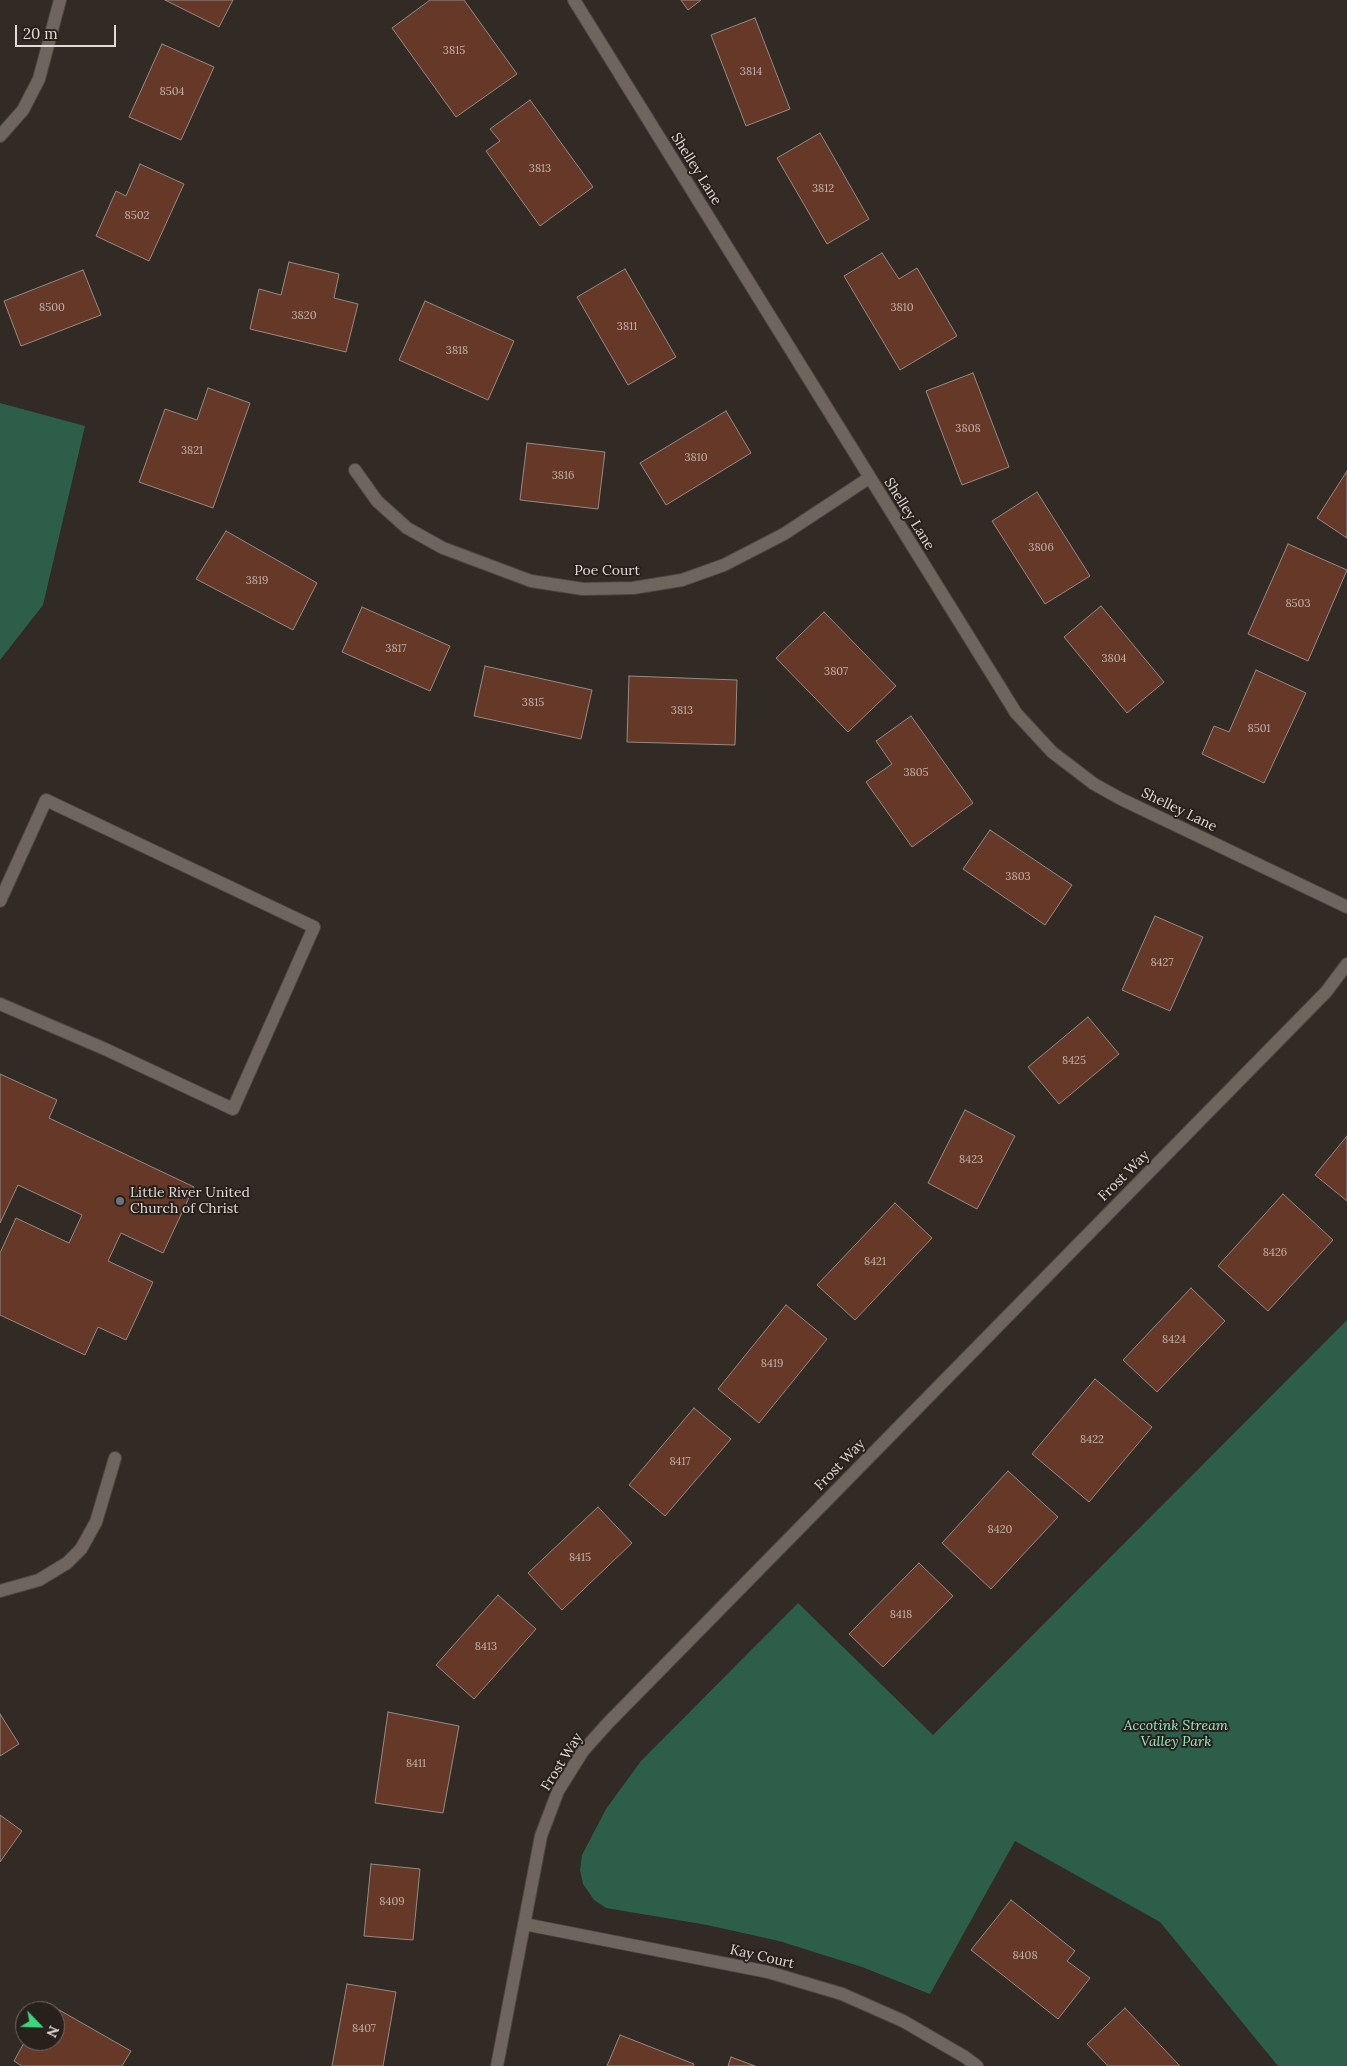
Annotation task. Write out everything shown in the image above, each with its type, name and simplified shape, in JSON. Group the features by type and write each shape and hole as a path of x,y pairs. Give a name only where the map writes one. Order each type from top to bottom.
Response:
{"street":[{"path":"0,136 23,110 39,80 60,0"},
{"name":"Shelley Lane","path":"574,0 1016,713 1052,752 1094,784 1121,799 1347,907"},
{"name":"Poe Court","path":"355,470 377,501 408,528 443,548 531,581 583,589 633,588 682,580 724,565 784,534 869,478"},
{"path":"0,901 46,800 314,927 233,1109 105,1049 0,1004"},
{"name":"Frost Way","path":"497,2066 542,1836 558,1791 583,1751 608,1723 1326,992 1347,964"},
{"path":"0,1591 39,1580 67,1563 81,1549 96,1522 115,1458"},
{"name":"Kay Court","path":"524,1924 768,1972 842,1994 903,2021 977,2066"}],"green space":[{"path":"0,403 85,426 43,605 0,660"},
{"name":"Accotink Stream Valley Park","path":"1347,1320 1347,2066 1278,2066 1160,1922 1015,1841 930,1994 862,1967 779,1941 707,1925 606,1908 594,1900 583,1884 580,1870 582,1855 606,1809 641,1761 798,1603 933,1735"}],"building":[{"path":"165,0 233,0 219,27"},
{"path":"430,0 464,0 517,74 456,117 392,28"},
{"path":"681,0 701,0 688,10"},
{"path":"755,18 790,109 746,126 711,35"},
{"path":"162,44 214,67 181,140 129,117"},
{"path":"530,100 593,187 540,226 486,151 500,141 490,129"},
{"path":"820,133 869,219 827,244 777,158"},
{"path":"140,164 184,184 149,261 96,236 116,191 126,196"},
{"path":"882,253 899,279 917,268 957,336 900,370 844,276"},
{"path":"289,262 339,274 334,298 358,304 346,352 250,329 259,289 281,295"},
{"path":"625,269 676,357 628,385 577,297"},
{"path":"83,270 101,315 21,346 4,301"},
{"path":"425,301 514,341 488,400 399,360"},
{"path":"973,373 1009,467 962,485 926,391"},
{"path":"208,388 250,403 213,508 139,482 165,409 197,420"},
{"path":"726,411 751,453 666,505 640,463"},
{"path":"527,443 605,452 598,509 520,500"},
{"path":"1347,471 1347,538 1317,518"},
{"path":"1037,492 1090,576 1045,604 992,521"},
{"path":"226,531 317,583 293,630 196,579"},
{"path":"1288,544 1347,570 1308,661 1248,634"},
{"path":"1101,606 1164,682 1127,713 1064,637"},
{"path":"362,607 450,646 430,691 342,652"},
{"path":"824,612 896,686 848,732 776,658"},
{"path":"485,666 592,690 581,739 474,716"},
{"path":"1256,670 1306,693 1264,783 1202,754 1214,726 1229,732"},
{"path":"629,676 737,680 735,745 627,742"},
{"path":"911,716 973,803 912,847 866,782 892,764 876,741"},
{"path":"990,830 1072,885 1045,925 963,869"},
{"path":"1155,916 1203,937 1170,1011 1122,990"},
{"path":"1088,1017 1119,1054 1059,1104 1028,1067"},
{"name":"Little River United Church of Christ","path":"0,1074 57,1100 49,1118 194,1187 163,1253 121,1233 108,1261 153,1282 126,1340 98,1327 85,1355 0,1315 0,1253 16,1218 69,1243 82,1215 18,1185 0,1223"},
{"path":"965,1110 1015,1136 977,1209 928,1183"},
{"path":"1347,1136 1347,1201 1315,1175"},
{"path":"1283,1194 1333,1240 1268,1311 1218,1266"},
{"path":"895,1203 932,1238 855,1320 817,1285"},
{"path":"1191,1288 1225,1321 1157,1392 1123,1360"},
{"path":"786,1305 827,1339 759,1423 718,1389"},
{"path":"1095,1379 1152,1427 1089,1502 1032,1454"},
{"path":"694,1408 731,1439 665,1516 629,1485"},
{"path":"1008,1471 1058,1517 991,1589 942,1543"},
{"path":"598,1507 632,1543 562,1610 528,1573"},
{"path":"919,1563 953,1596 883,1667 849,1634"},
{"path":"498,1595 536,1629 474,1699 436,1665"},
{"path":"388,1712 459,1726 443,1813 375,1803"},
{"path":"0,1714 19,1744 0,1756"},
{"path":"0,1815 22,1831 0,1862"},
{"path":"371,1864 420,1869 413,1940 364,1936"},
{"path":"1011,1900 1075,1951 1067,1961 1090,1978 1058,2019 971,1950"},
{"path":"347,1984 396,1992 383,2066 332,2066"},
{"path":"1125,2008 1180,2066 1108,2066 1087,2044"},
{"path":"65,2013 131,2051 122,2066 22,2066 14,2061 20,2051 65,2051"},
{"path":"620,2035 694,2064 693,2066 607,2066"},
{"path":"731,2057 755,2066 728,2066"}],"place":[{"name":"Little River United Church of Christ","path":"120,1201"}]}
